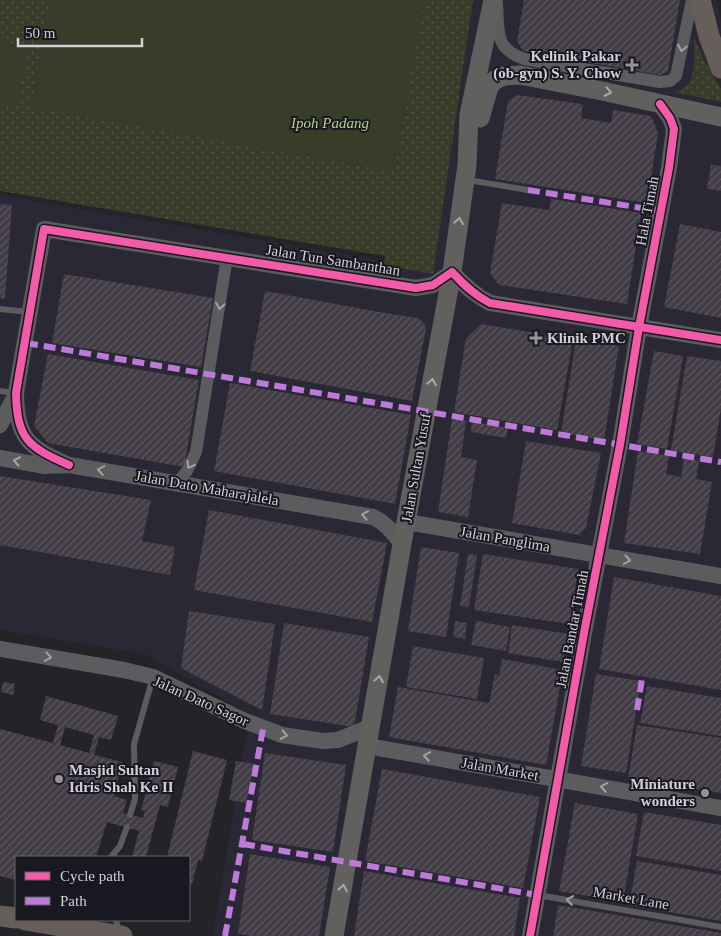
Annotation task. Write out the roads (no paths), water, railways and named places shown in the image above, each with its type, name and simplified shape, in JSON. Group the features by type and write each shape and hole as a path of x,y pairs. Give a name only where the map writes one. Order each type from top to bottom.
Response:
{"highway":[{"path":"700,0 708,36 721,68"},
{"path":"0,916 15,918"},
{"path":"30,921 121,936"}],"main road":[{"name":"Jalan Sultan Yusuf","path":"334,936 402,544 452,272 466,173 469,114 495,0"},
{"path":"466,173 489,87 495,80 504,76 520,75 721,117"}],"street":[{"path":"495,0 500,38 504,48 510,54 524,59 660,82 670,81 676,76 692,0"},
{"name":"Hala Timah","path":"639,327 674,135 672,122 660,104"},
{"name":"Jalan Tun Sambanthan","path":"30,313 44,229 416,288 433,285 452,272"},
{"path":"177,483 193,462 196,452 228,258"},
{"path":"452,272 480,298 490,302 721,340"},
{"path":"0,425 9,411 8,392 30,313"},
{"name":"Jalan Bandar Timah","path":"530,936 582,642 620,445 639,327"},
{"path":"8,392 19,427 26,439 37,450 69,465"},
{"name":"Jalan Dato Maharajalela","path":"0,458 46,466 69,465 373,517 382,521 402,544"},
{"name":"Jalan Panglima","path":"407,522 721,576"},
{"name":"Jalan Dato Sagor","path":"0,649 124,670 153,677 245,721 282,735 323,741 369,737"},
{"name":"Jalan Market","path":"369,737 558,779 721,808"}],"lane":[{"path":"466,173 528,190"},
{"path":"0,309 30,313"},
{"path":"130,815 135,799 134,744 153,677"},
{"path":"112,856 120,846 127,827"},
{"name":"Market Lane","path":"537,895 721,927"},
{"path":"116,921 121,936"}],"place":[{"name":"Kelinik Pakar (ob-gyn) S. Y. Chow","path":"632,65"},
{"name":"Klinik PMC","path":"536,338"},
{"name":"Masjid Sultan Idris Shah Ke II","path":"59,779"},
{"name":"Miniature wonders","path":"705,793"}],"park label":[{"name":"Ipoh Padang","path":"330,123"}]}
